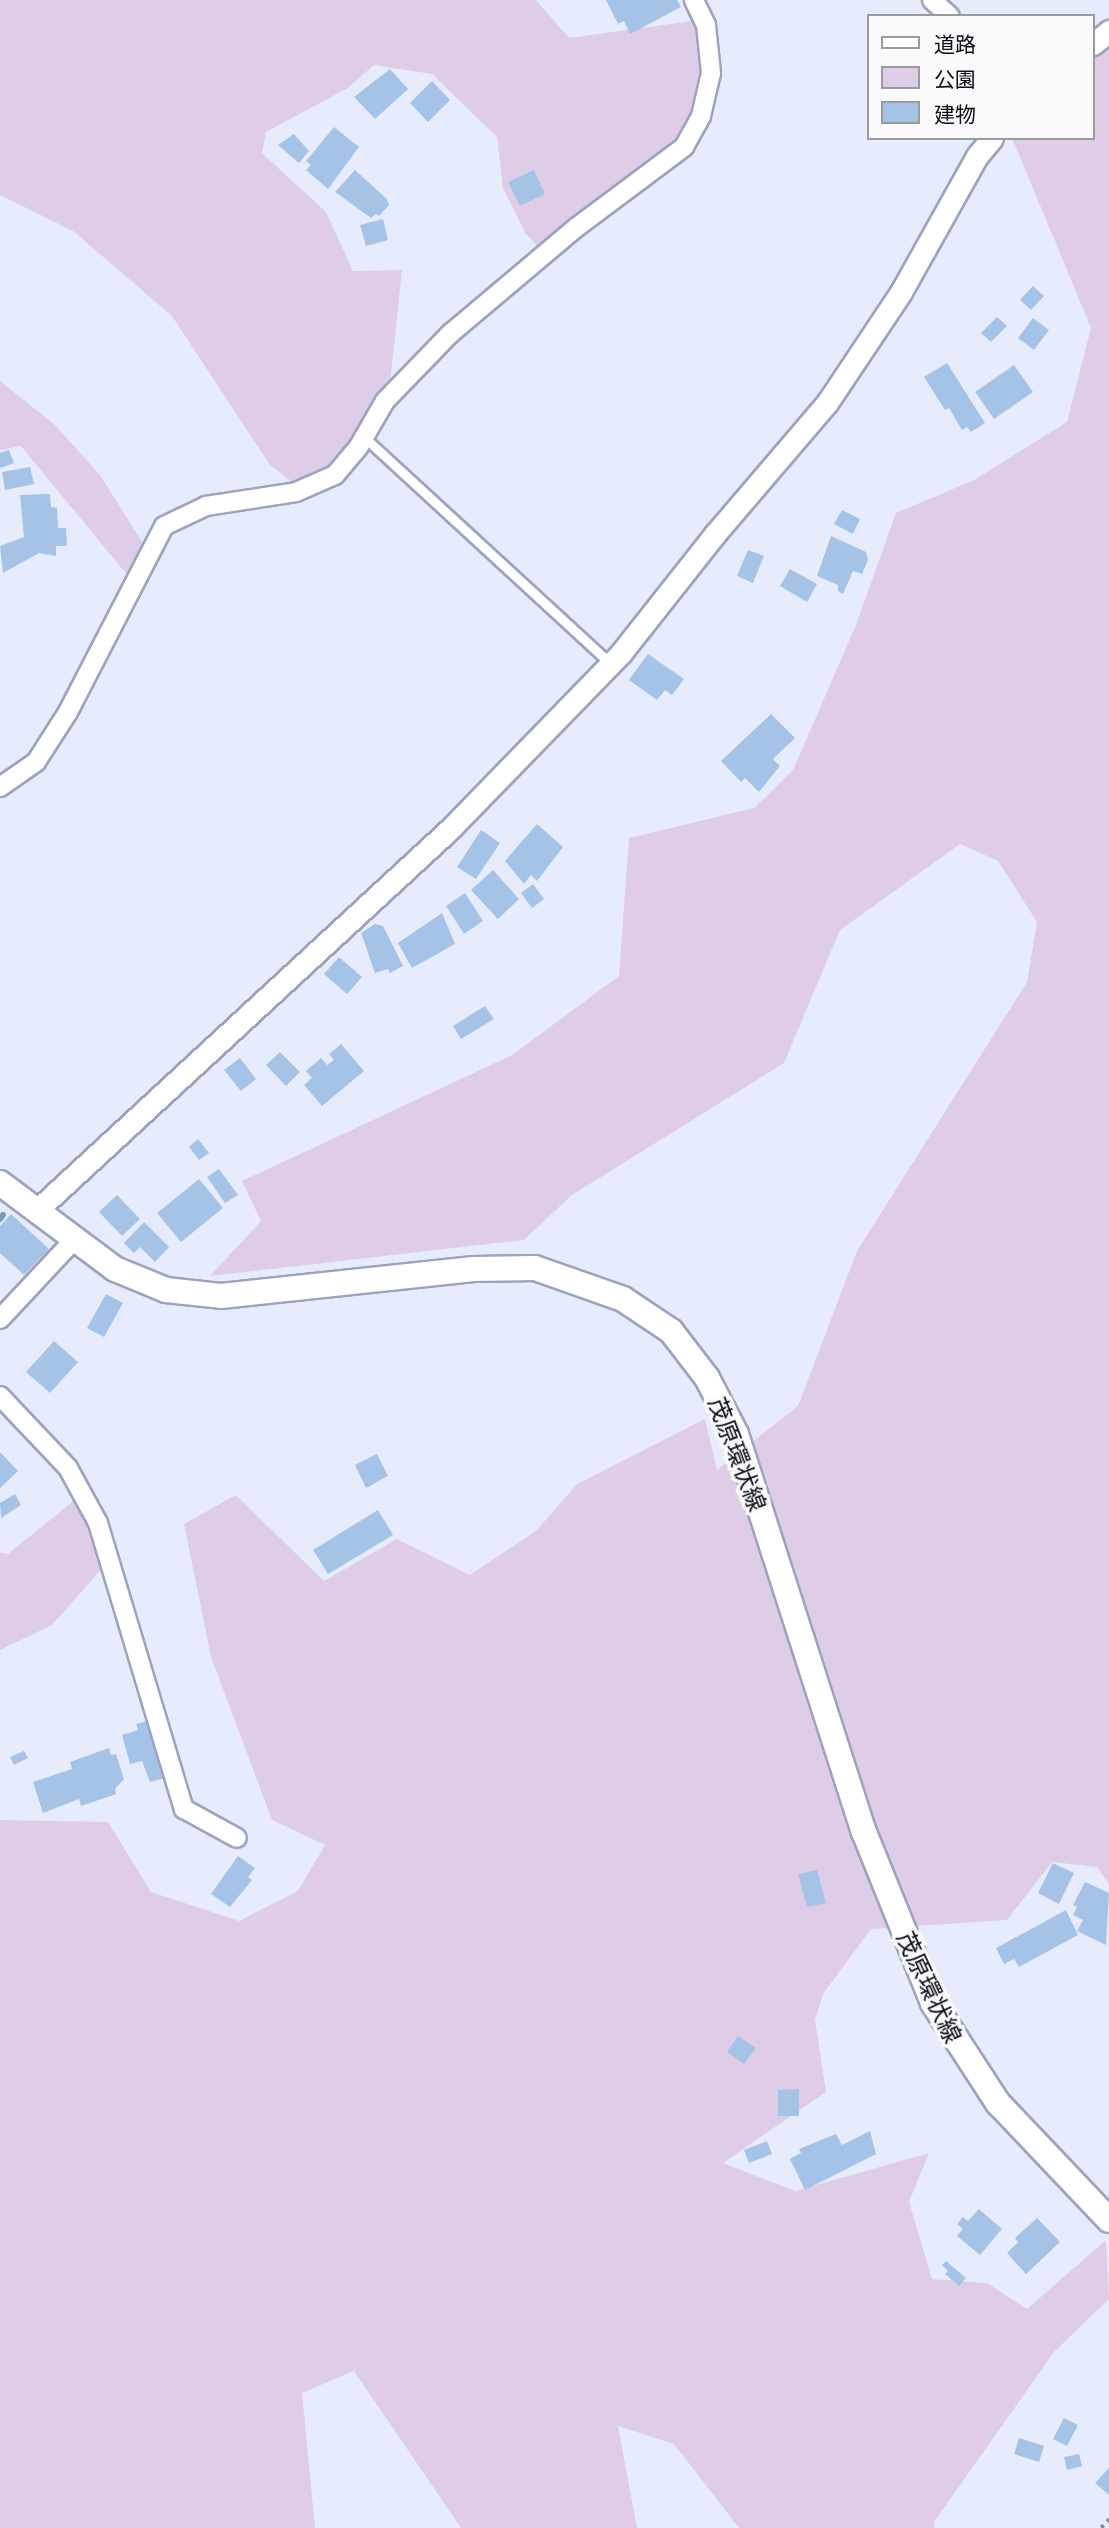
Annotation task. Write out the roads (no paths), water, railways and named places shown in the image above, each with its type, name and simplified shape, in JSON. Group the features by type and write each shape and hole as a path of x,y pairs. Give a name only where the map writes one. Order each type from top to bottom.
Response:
{"main road":[{"name":"茂原環状線","path":"3,1190 115,1269 166,1290 220,1296 474,1269 535,1268 623,1299 671,1331 707,1378 736,1434 864,1832 933,2003 998,2103 1109,2220"}],"street":[{"path":"0,787 36,762 68,712 164,526 206,506 296,492 335,475 364,437 385,401 451,333 577,227 684,147 701,116 711,73 706,25 694,0"},
{"path":"932,0 948,14"},
{"path":"1095,42 1109,31"},
{"path":"36,1211 451,828 610,663 827,403 901,292 977,156 990,140"},
{"path":"0,1319 74,1240"},
{"path":"0,1396 68,1468 98,1522 184,1809 237,1838"}],"lane":[{"path":"364,437 610,663"}],"waterway":[{"path":"0,1219 3,1215"}]}
